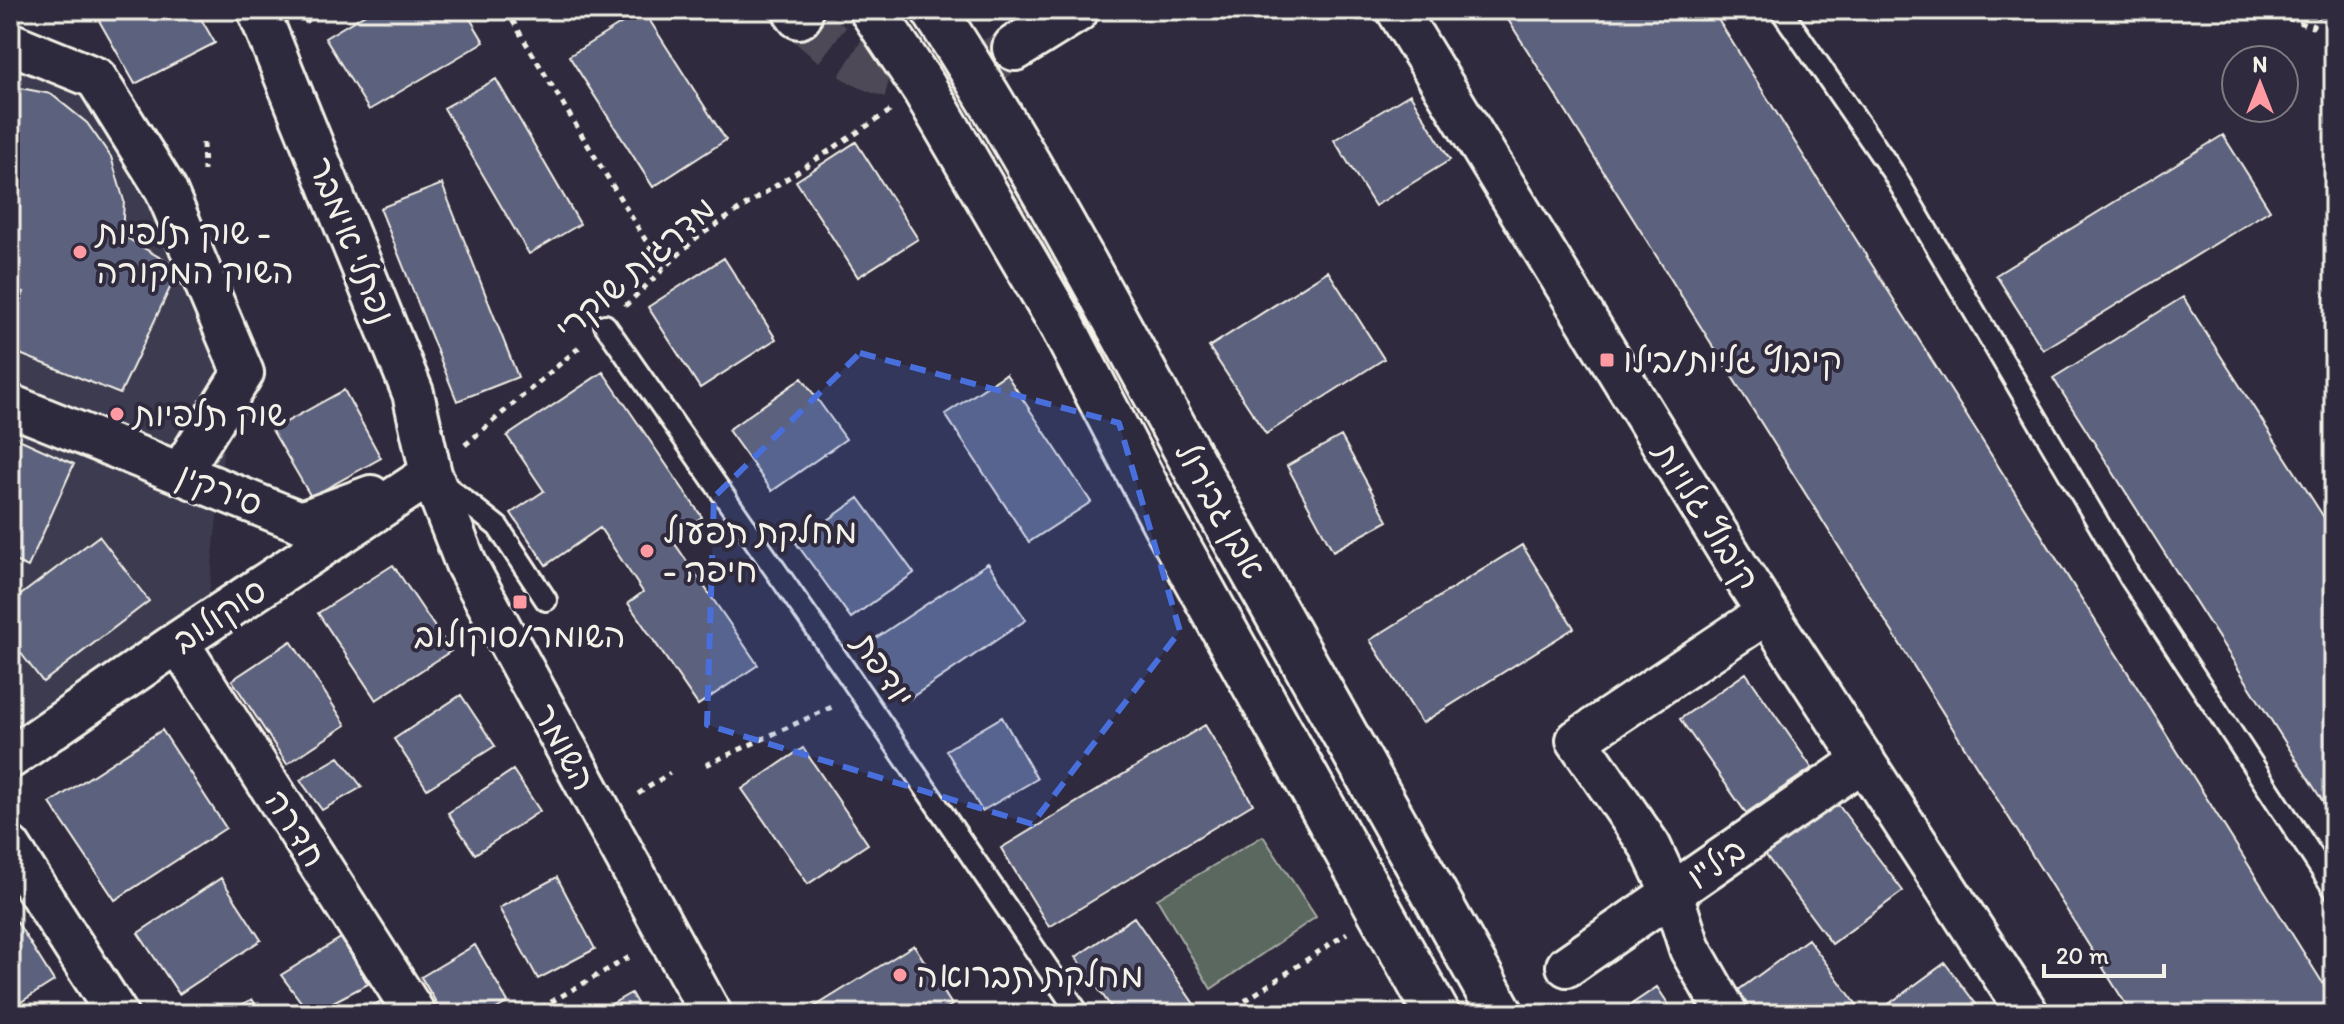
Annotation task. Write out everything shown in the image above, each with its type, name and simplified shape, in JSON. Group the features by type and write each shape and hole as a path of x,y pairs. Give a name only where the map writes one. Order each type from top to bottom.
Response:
{"street":[{"name":"נפתלי אימבר","path":"258,10 413,393 431,474"},
{"name":"אבן גבירול","path":"872,10 924,88 1062,325 1165,523 1437,1014"},
{"name":"אבן גבירול","path":"934,10 985,89 1064,225 1214,501 1501,1014"},
{"path":"1015,48 1076,10"},
{"name":"קיבוץ גלויות","path":"1397,10 1767,613 2028,1014"},
{"path":"10,43 96,78 166,190 243,373 181,472"},
{"name":"סירקין","path":"10,405 301,522 431,474"},
{"name":"סוקולוב","path":"10,758 431,474"},
{"name":"השומר","path":"431,474 455,539 483,598 711,1014"},
{"path":"1727,1014 1690,949 1672,893 1650,846 1577,740 1767,613"},
{"name":"חדרה","path":"178,642 415,1014"},
{"name":"ביל\"ו","path":"1567,966 1864,760"},
{"path":"10,847 117,1014"}],"lane":[{"path":"1781,10 1892,171 2131,579 2334,889"},
{"name":"יודפת","path":"605,325 1079,1014"},
{"path":"431,474 498,527 546,600"}],"path":[{"path":"506,10 663,269"},
{"path":"2265,10 2312,27 2322,10"},
{"name":"מדרגות שוקרי","path":"431,474 605,325 696,238 924,88"},
{"path":"706,765 861,693"},
{"path":"1225,1014 1381,910"},
{"path":"530,1014 668,935"}],"highlighted area":[{"path":"860,353 1119,423 1180,631 1032,824 707,725 714,497"}],"shaded area":[{"name":"שוק תלפיות","path":"10,43 96,78 223,371 223,457 208,607 10,740"},
{"path":"1263,836 1316,917 1211,989 1157,899"}],"building":[{"path":"93,10 196,10 215,43 135,84"},
{"path":"372,10 465,10 484,42 369,110 325,38"},
{"path":"643,10 726,140 653,187 569,56"},
{"path":"1502,10 1712,10 2334,1001 2334,1014 2132,1014"},
{"path":"496,79 580,224 529,254 444,108"},
{"name":"שוק תלפיות - השוק המקורה","path":"10,86 51,94 87,123 111,157 124,201 122,235 179,269 120,394 10,350 10,329 24,292 10,287"},
{"path":"1410,94 1450,160 1375,206 1334,140"},
{"path":"2223,135 2270,210 2043,350 1996,275"},
{"path":"856,142 918,239 858,277 796,181"},
{"path":"442,184 518,377 457,401 380,208"},
{"path":"724,258 776,339 700,388 648,307"},
{"path":"1328,271 1384,359 1266,434 1209,347"},
{"path":"2183,297 2334,533 2334,819 2053,378"},
{"name":"מחלקת תפעול - חיפה","path":"603,372 702,517 671,538 758,665 698,705 628,603 643,592 600,528 546,565 511,513 544,491 507,436"},
{"path":"1006,374 1091,502 1029,542 945,414"},
{"path":"802,378 846,439 772,491 728,430"},
{"path":"344,390 381,458 311,497 272,430"},
{"path":"10,435 74,464 28,567 10,559"},
{"path":"1341,436 1388,521 1333,551 1287,466"},
{"path":"859,498 914,573 851,618 796,543"},
{"path":"99,536 149,601 43,682 10,639 10,603"},
{"path":"1522,545 1574,628 1422,723 1370,640"},
{"path":"988,563 1026,620 909,699 870,642"},
{"path":"393,565 451,651 376,700 318,613"},
{"path":"291,641 346,725 287,764 232,680"},
{"path":"1746,673 1812,768 1746,813 1680,719"},
{"path":"461,695 495,746 427,789 394,739"},
{"path":"1002,717 1037,779 982,811 946,750"},
{"path":"1205,725 1253,804 1049,927 1001,848"},
{"path":"162,730 226,828 115,900 50,803"},
{"path":"803,748 868,844 808,884 742,789"},
{"path":"339,757 362,787 322,810 300,780"},
{"path":"513,770 540,811 475,854 448,813"},
{"path":"1836,802 1903,891 1832,944 1765,854"},
{"path":"557,877 595,949 538,979 499,908"},
{"path":"221,878 261,940 179,994 138,933"},
{"path":"10,911 54,981 10,1009"},
{"path":"1134,917 1194,1004 1179,1014 1116,1014 1076,957"},
{"path":"341,938 368,984 310,1014 281,975"},
{"path":"1808,939 1857,1005 1844,1014 1742,1014 1729,997"},
{"path":"475,945 508,1002 488,1014 443,1014 421,977"},
{"name":"מחלקת תברואה","path":"914,945 952,1005 937,1014 803,1014"},
{"path":"1945,963 1979,1008 1970,1014 1875,1014"},
{"path":"1657,987 1675,1014 1617,1014"},
{"path":"631,993 643,1014 594,1014"},
{"path":"252,999 262,1014 225,1014"},
{"path":"381,1001 390,1014 358,1014"}],"tunnel":[{"path":"799,16 857,62 898,77 945,77 977,68 1015,48"}],"place":[{"name":"שוק תלפיות - השוק המקורה","path":"80,252"},
{"name":"קיבוץ גליות/בילו","path":"1607,360"},
{"name":"שוק תלפיות","path":"117,414"},
{"name":"מחלקת תפעול - חיפה","path":"647,551"},
{"name":"השומר/סוקולוב","path":"520,602"},
{"name":"מחלקת תברואה","path":"900,975"}]}
